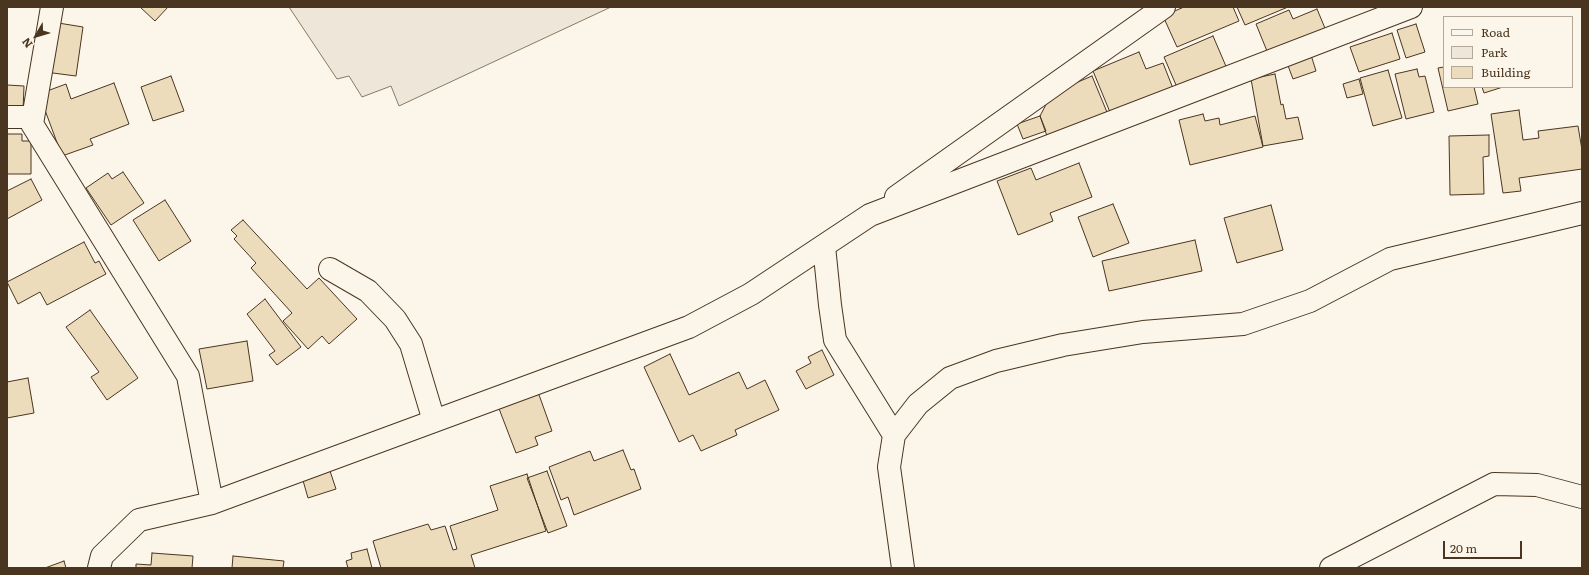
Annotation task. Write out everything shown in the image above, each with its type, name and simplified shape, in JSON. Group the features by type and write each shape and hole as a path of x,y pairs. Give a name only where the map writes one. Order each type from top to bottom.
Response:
{"street":[{"path":"52,7 32,124 188,376 212,503"},
{"path":"99,568 102,556 139,520 212,503 690,327 751,294 870,215 1164,7"},
{"path":"870,215 1411,7"},
{"path":"7,117 33,117"},
{"path":"903,568 889,467 894,435 918,404 950,378 996,361 1063,345 1136,333 1243,324 1310,301 1390,259 1582,213"},
{"path":"824,246 835,340 894,435"},
{"path":"330,269 368,291 395,320 411,344 434,421"},
{"path":"1331,568 1494,484 1538,486 1582,497"}],"green space":[{"path":"289,7 611,7 399,106 391,86 362,97 349,76 337,79"}],"building":[{"path":"140,7 168,7 155,21"},
{"path":"1184,7 1233,7 1239,21 1177,47 1163,16"},
{"path":"1237,7 1288,7 1245,25"},
{"path":"1317,9 1327,33 1269,56 1256,24 1289,10 1293,19"},
{"path":"52,22 83,27 76,76 45,72"},
{"path":"1416,24 1425,52 1406,58 1397,30"},
{"path":"1392,33 1400,59 1359,72 1350,47"},
{"path":"1213,36 1228,71 1179,92 1164,57"},
{"path":"1139,52 1146,69 1163,63 1174,91 1112,117 1093,71"},
{"path":"1311,55 1316,71 1293,79 1287,63"},
{"path":"1443,67 1443,88 1474,88 1478,104 1448,111 1438,68"},
{"path":"1417,69 1419,77 1425,76 1434,112 1406,119 1395,74"},
{"path":"1388,70 1402,118 1373,126 1360,78"},
{"path":"1275,74 1281,105 1283,104 1286,119 1298,117 1303,139 1263,146 1251,79"},
{"path":"171,76 184,111 153,121 141,87"},
{"path":"1092,76 1109,117 1048,139 1040,116 1052,93"},
{"path":"1359,79 1363,94 1347,98 1343,84"},
{"path":"114,83 129,124 90,139 93,145 62,156 39,94 66,84 71,99"},
{"path":"7,85 24,86 23,111 7,110"},
{"path":"1482,88 1500,88 1484,93"},
{"path":"1519,110 1523,140 1539,138 1538,131 1578,126 1582,150 1582,169 1519,178 1521,191 1503,193 1491,114"},
{"path":"1203,114 1205,121 1219,118 1220,125 1255,116 1263,147 1190,165 1179,120"},
{"path":"1040,116 1046,131 1023,139 1017,124"},
{"path":"7,134 22,134 22,141 31,141 31,174 7,174"},
{"path":"1489,135 1489,156 1483,157 1484,194 1450,195 1449,136"},
{"path":"1079,163 1092,197 1050,213 1053,221 1018,235 997,181 1031,168 1036,180"},
{"path":"123,172 144,203 111,225 86,188 108,173 112,179"},
{"path":"31,179 42,200 7,219 7,191"},
{"path":"165,200 191,241 159,261 133,220"},
{"path":"1113,204 1129,243 1093,257 1078,217"},
{"path":"1271,205 1283,250 1237,263 1224,218"},
{"path":"243,220 307,289 319,278 357,319 329,344 322,336 308,349 283,321 292,313 251,268 256,263 234,239 237,236 231,230"},
{"path":"1195,240 1202,271 1109,291 1102,261"},
{"path":"84,242 95,263 99,261 106,274 47,305 40,292 18,304 7,282"},
{"path":"265,299 301,347 277,365 269,355 275,351 247,314"},
{"path":"90,310 138,378 107,400 91,377 99,372 66,327"},
{"path":"247,341 253,381 207,389 199,349"},
{"path":"822,350 834,375 806,389 796,371 811,363 808,357"},
{"path":"670,354 689,395 739,372 747,389 765,380 779,410 735,430 737,435 701,451 693,435 679,442 644,367"},
{"path":"28,378 34,413 7,418 7,382"},
{"path":"538,392 552,431 535,437 538,445 516,453 498,406"},
{"path":"623,450 631,470 634,469 641,489 574,515 568,497 561,500 549,467 590,451 594,461"},
{"path":"329,468 336,489 308,498 302,477"},
{"path":"547,471 567,526 548,533 527,478"},
{"path":"527,474 546,531 471,555 475,568 381,568 373,541 428,524 431,530 445,526 453,550 457,549 450,526 498,510 490,486"},
{"path":"367,549 372,568 348,568 346,561 352,559 351,553"},
{"path":"152,553 193,556 192,568 136,568 136,564 151,565"},
{"path":"233,556 284,561 283,568 232,568"},
{"path":"64,561 66,568 45,568"}]}
